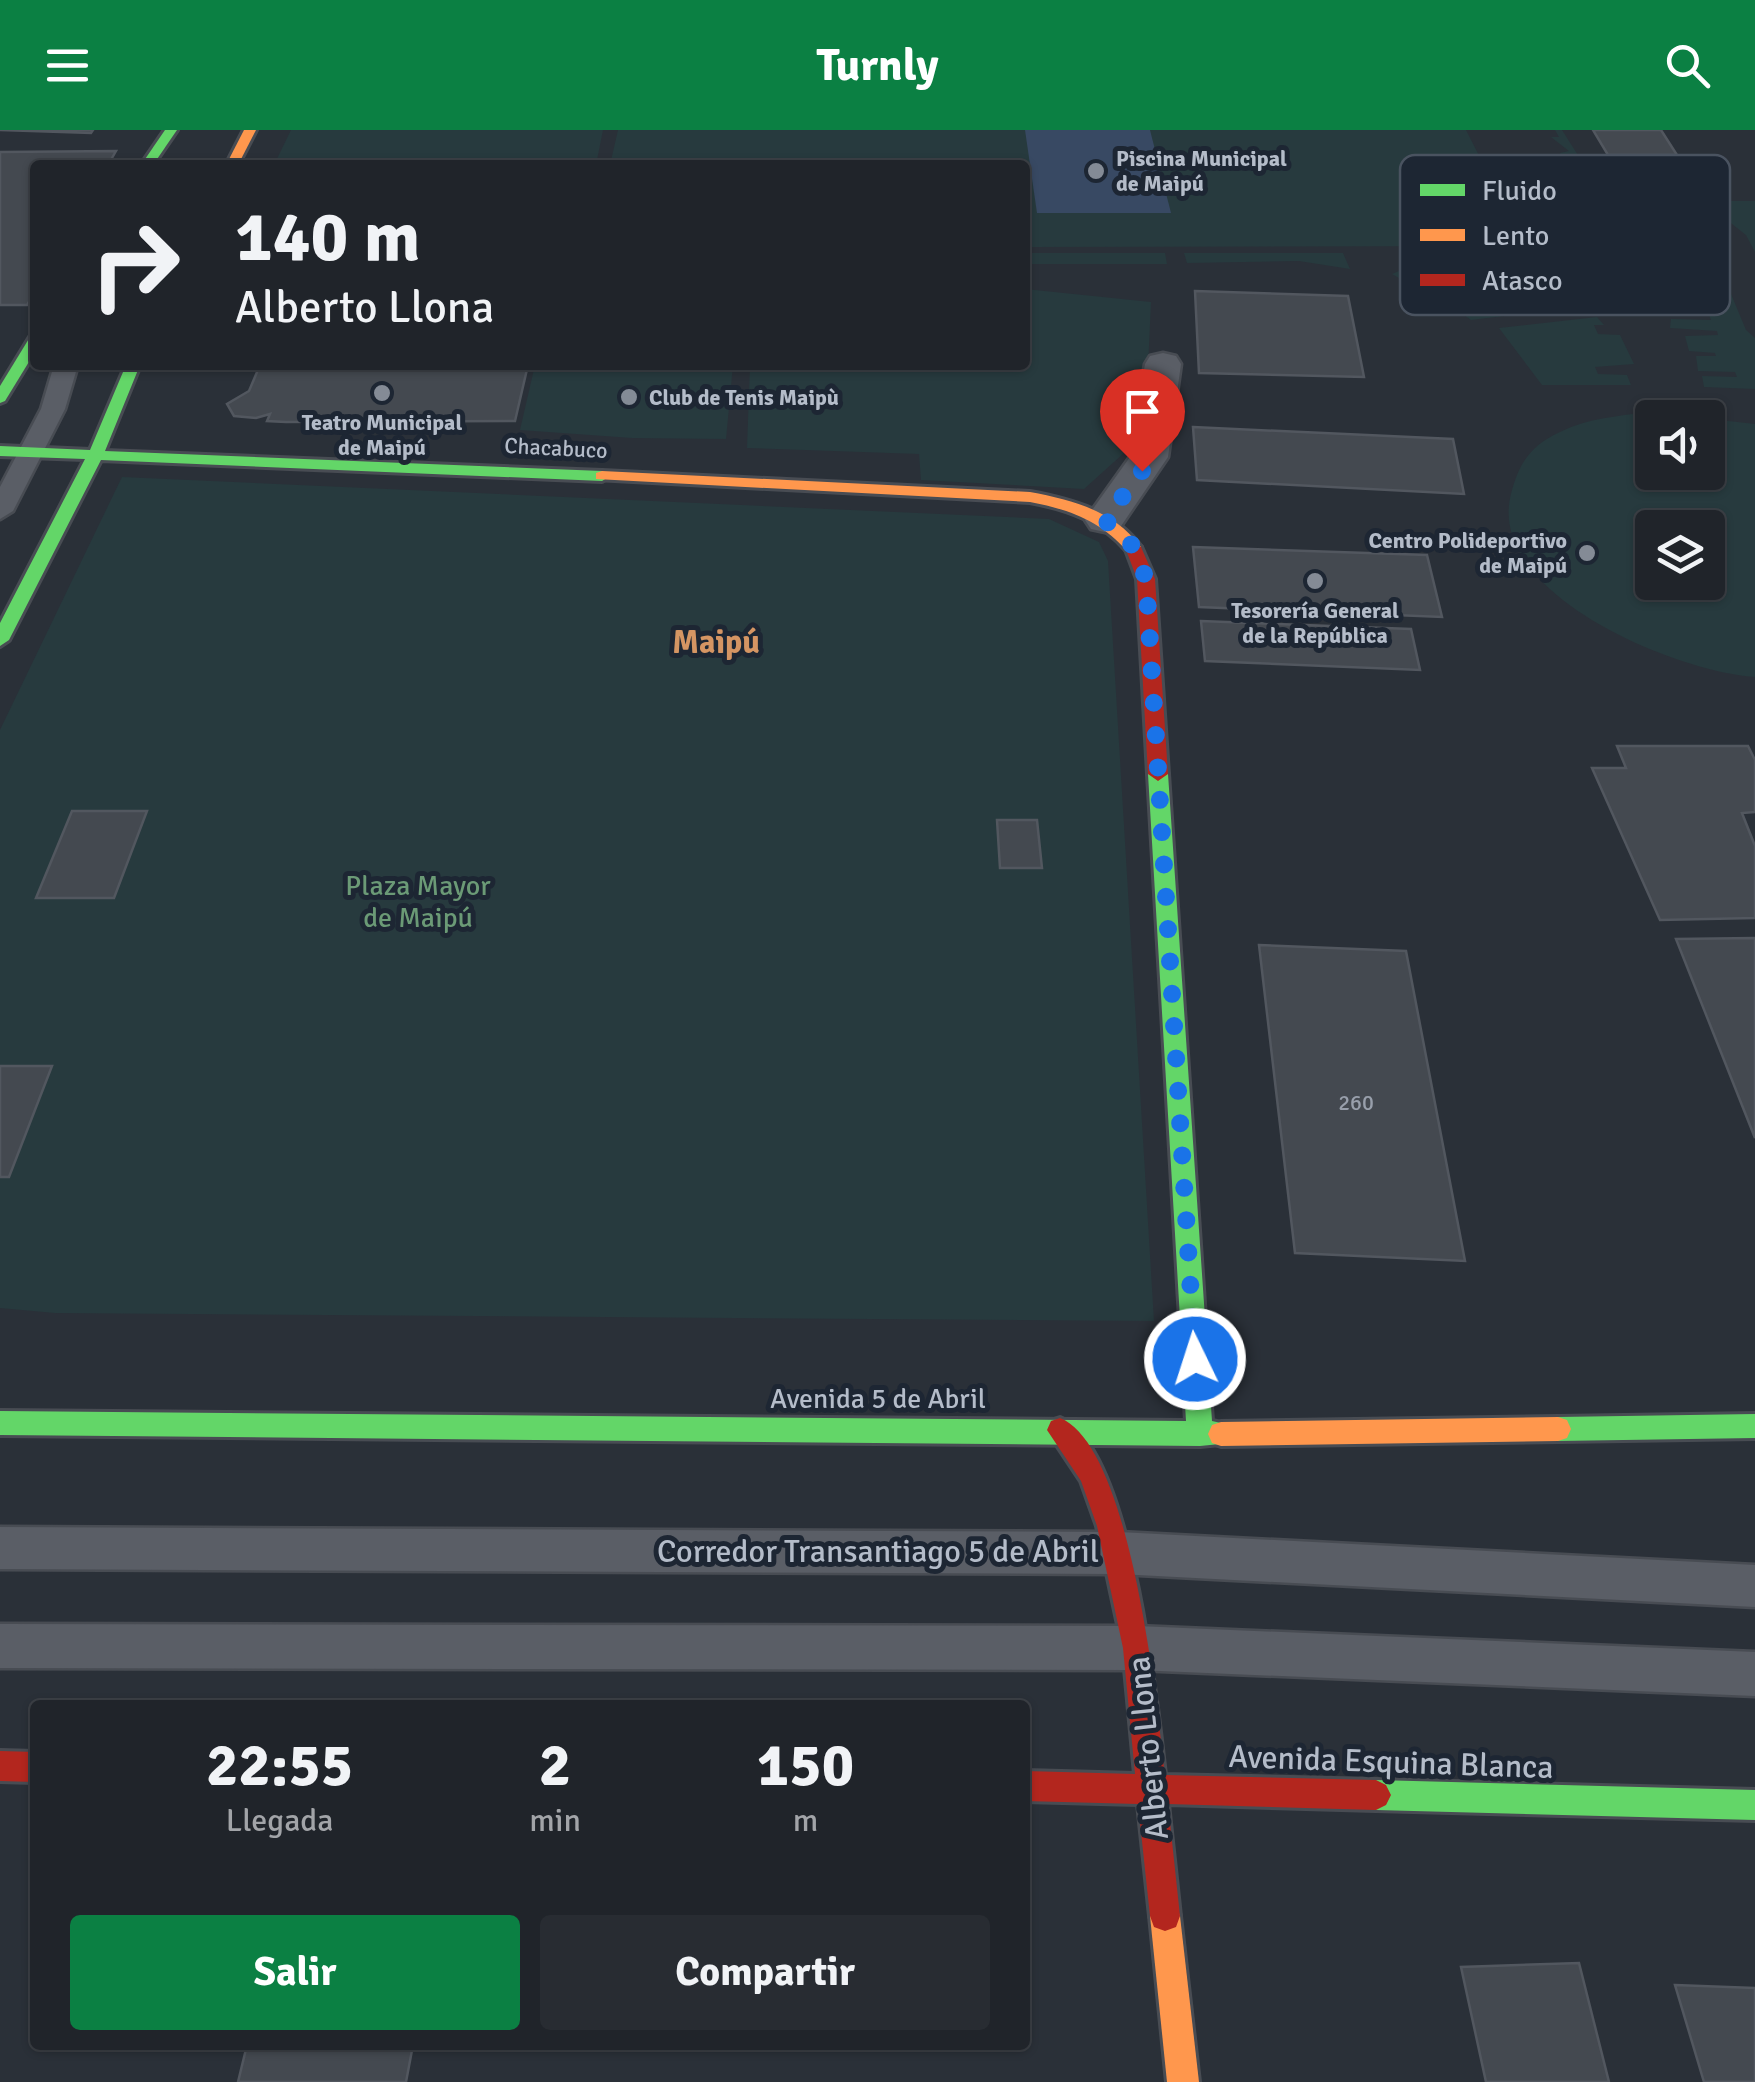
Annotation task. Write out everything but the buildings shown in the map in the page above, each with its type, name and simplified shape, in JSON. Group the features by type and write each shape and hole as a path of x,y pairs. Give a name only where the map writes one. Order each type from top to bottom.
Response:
{"main road":[{"path":"150,160 170,130"},
{"path":"235,160 250,130"},
{"path":"0,398 30,348"},
{"path":"0,640 97,452 131,370"},
{"name":"Chacabuco","path":"0,452 97,452 1030,497 1057,501 1105,520"},
{"path":"1105,520 1134,547 1146,579 1200,1434"},
{"name":"Avenida 5 de Abril","path":"7,1420 1200,1434 1755,1426"},
{"name":"Alberto Llona","path":"1060,1430 1091,1474 1119,1553 1137,1648 1183,2082"},
{"path":"0,1766 30,1767"},
{"name":"Avenida Esquina Blanca","path":"1030,1786 1755,1804"}],"street":[{"path":"1105,520 1149,457 1163,364"}],"lane":[{"path":"0,511 53,409 65,370"},
{"name":"Corredor Transantiago 5 de Abril","path":"0,1548 1119,1553 1755,1586"},
{"path":"0,1646 1137,1648 1755,1674"}],"green space":[{"path":"291,130 603,130 597,160 276,160"},
{"path":"618,130 1466,130 1479,155 1400,155 1400,246 1030,247 1030,160 611,160"},
{"path":"1555,130 1562,130 1578,155 1561,155 1569,151 1551,137 1559,137"},
{"path":"1730,201 1755,201 1755,252 1746,235 1730,222"},
{"path":"1030,253 1165,253 1167,264 1030,264"},
{"path":"1184,253 1343,253 1350,269 1299,261 1187,263"},
{"path":"1030,290 1151,302 1145,434 1084,489 921,480 919,454 747,448 750,370 1030,370"},
{"path":"1730,294 1746,330 1755,338 1755,389 1704,387 1702,376 1737,377 1735,372 1698,371 1696,356 1716,356 1715,353 1689,351 1685,336 1718,335 1717,331 1670,328 1671,319 1711,320 1709,315 1730,315"},
{"path":"1464,315 1512,315 1471,320"},
{"path":"1597,317 1604,325 1594,325 1598,334 1620,335 1634,364 1595,367 1598,374 1627,375 1631,385 1542,385 1499,328"},
{"name":"Club de Tenis Maipù","path":"534,370 733,370 726,439 632,438 520,430"},
{"name":"Centro Polideportivo de Maipú","path":"1635,414 1635,490 1725,490 1725,421 1755,424 1755,677 1721,672 1637,643 1556,595 1527,564 1511,530 1511,494 1522,464 1550,437 1604,418"},
{"name":"Plaza Mayor de Maipú","path":"122,477 1049,519 1099,542 1108,561 1154,1321 55,1313 0,1308 0,730"}],"water":[{"name":"Piscina Municipal de Maipú","path":"1025,130 1150,130 1171,213 1037,213"}],"traffic: fast":[{"path":"150,160 171,130"},
{"path":"0,398 30,348"},
{"path":"0,640 97,452 131,370"},
{"path":"0,451 602,476"},
{"path":"1158,774 1200,1434"},
{"path":"0,1423 1221,1434"},
{"path":"1558,1429 1755,1426"},
{"path":"1376,1795 1755,1805"}],"traffic: slow":[{"path":"235,160 250,130"},
{"path":"602,476 1030,497 1073,507 1100,519 1133,547"},
{"path":"1221,1434 1558,1429"},
{"path":"1165,1916 1183,2082"}],"traffic: jam":[{"path":"1133,547 1146,579 1158,774"},
{"path":"1060,1430 1091,1474 1110,1526 1137,1648 1165,1916"},
{"path":"0,1766 30,1767"},
{"path":"1030,1786 1376,1795"}],"place":[{"name":"Piscina Municipal de Maipú","path":"1096,171"},
{"name":"Teatro Municipal de Maipú","path":"382,393"},
{"name":"Club de Tenis Maipù","path":"629,397"},
{"name":"Centro Polideportivo de Maipú","path":"1587,553"},
{"name":"Tesorería General de la República","path":"1315,581"}],"district":[{"name":"Maipú","path":"716,642"}],"route":[{"path":"1142,471 1105,520 1134,547 1143,562 1146,579 1195,1359"}]}
